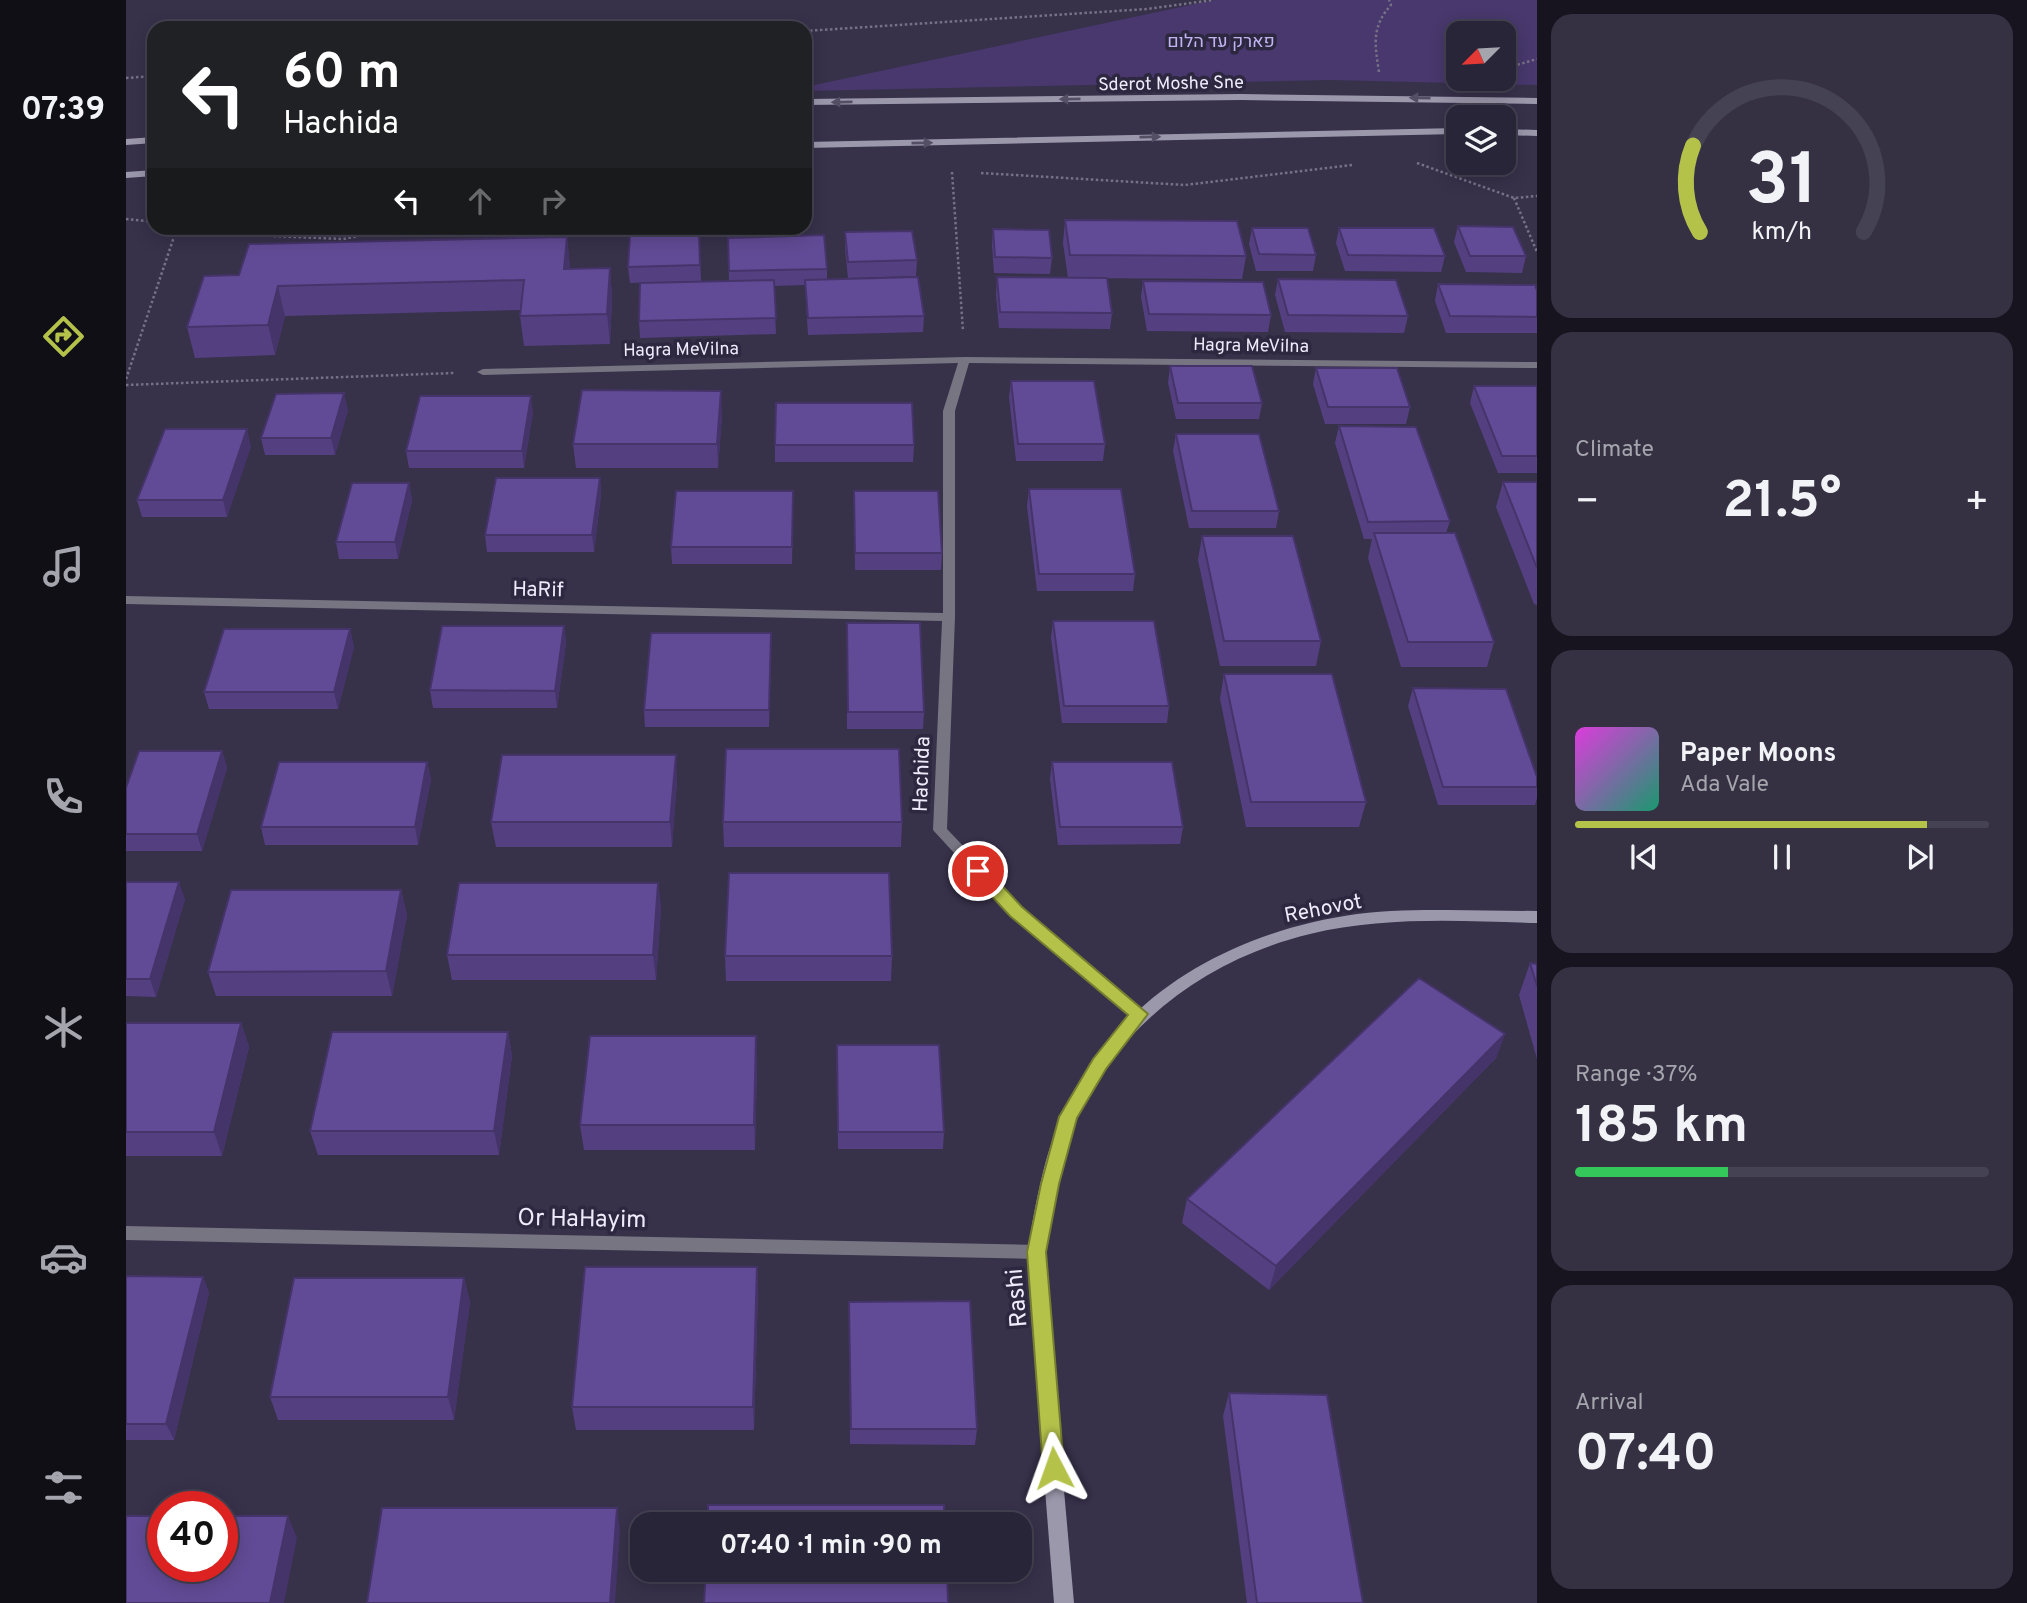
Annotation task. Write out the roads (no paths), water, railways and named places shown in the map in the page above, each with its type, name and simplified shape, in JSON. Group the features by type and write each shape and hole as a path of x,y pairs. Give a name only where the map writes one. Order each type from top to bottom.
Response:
{"main road":[{"name":"Sderot Moshe Sne","path":"812,102 1383,98 1537,101"},
{"path":"812,145 1446,131"},
{"path":"1516,132 1537,133"},
{"path":"126,142 147,141"},
{"path":"127,175 147,174"},
{"name":"Rehovot","path":"1139,1014 1184,979 1240,951 1294,933 1357,920 1430,916 1537,917"},
{"name":"Rashi","path":"1065,1603 1037,1252 1050,1184 1069,1117 1100,1064 1139,1014"}],"street":[{"name":"Hagra MeVilna","path":"483,372 965,360 1537,365"},
{"path":"949,617 949,411 965,360"},
{"name":"HaRif","path":"126,600 949,617"},
{"name":"Hachida","path":"949,617 940,830 1016,911 1139,1014"},
{"name":"Or HaHayim","path":"126,1233 1037,1252"}],"park label":[{"name":"פארק עד הלום","path":"1221,41"}]}
